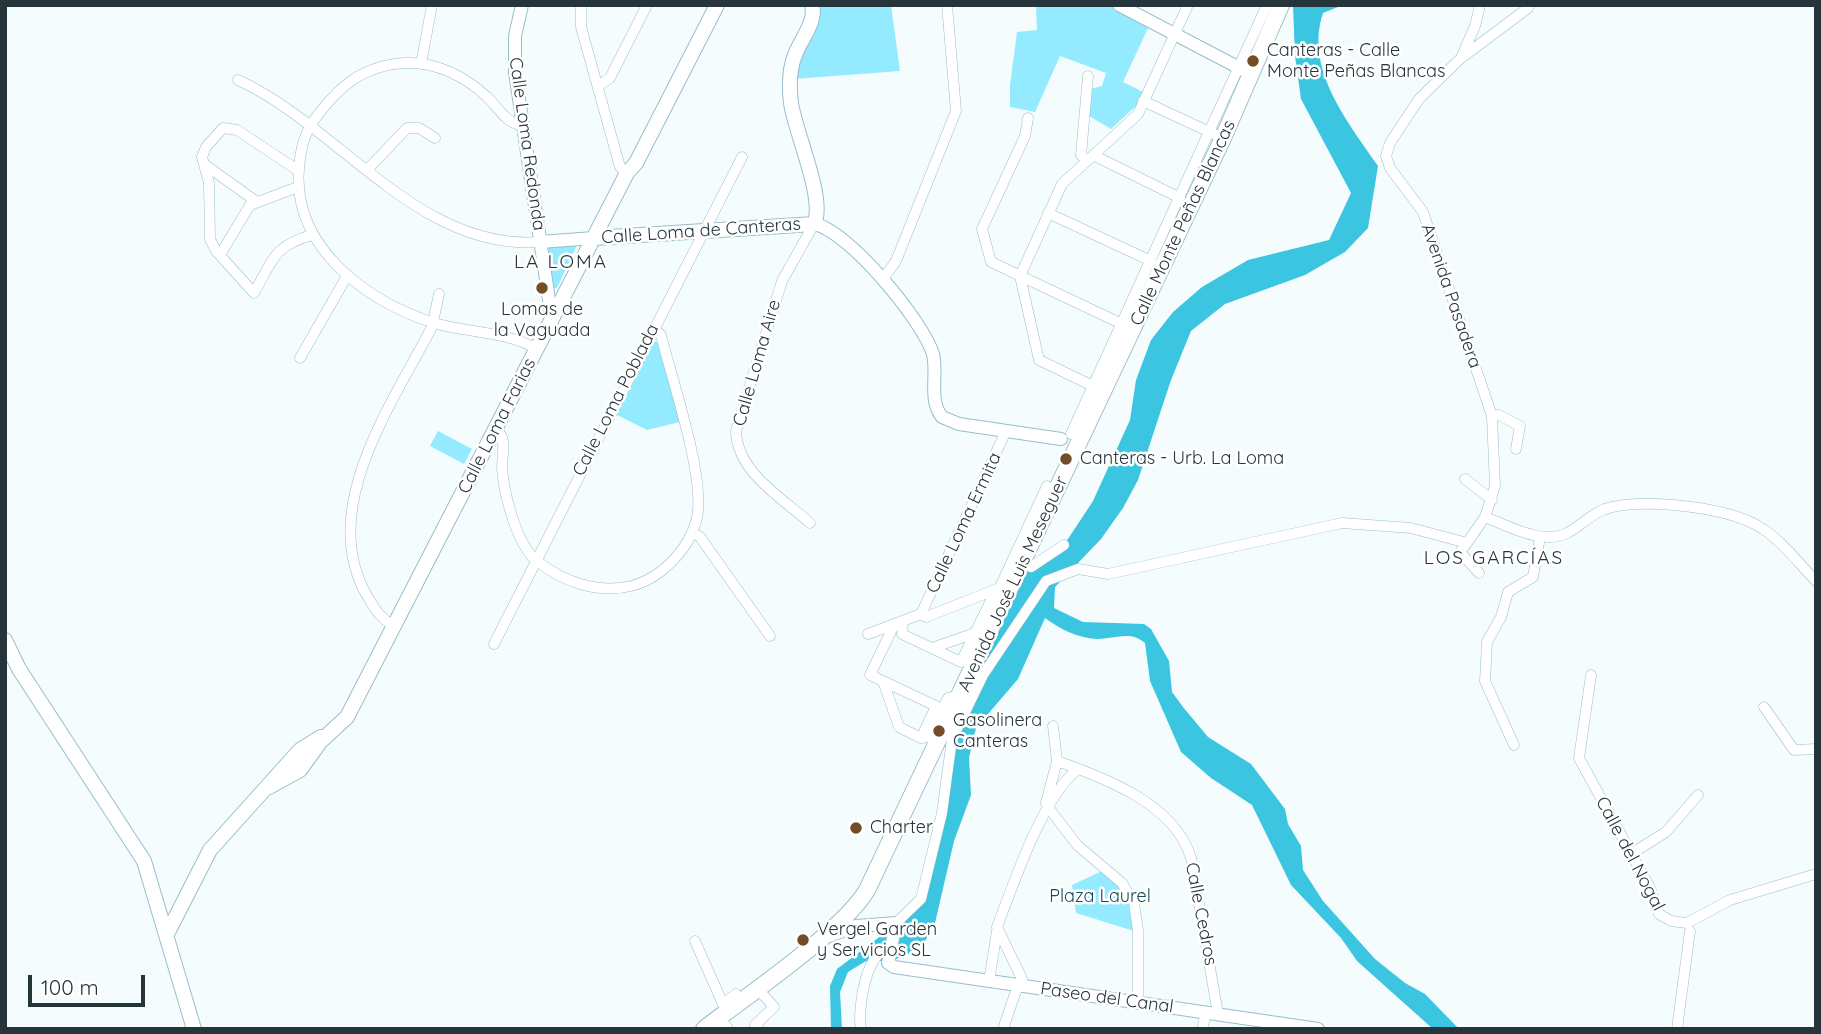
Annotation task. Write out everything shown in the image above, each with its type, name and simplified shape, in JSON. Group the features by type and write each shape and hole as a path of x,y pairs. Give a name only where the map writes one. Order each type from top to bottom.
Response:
{"main road":[{"name":"Calle Loma Farias","path":"167,934 210,850 269,787 300,769 347,717 627,173 636,163 717,5"},
{"path":"812,5 813,16 794,57 790,87 792,108 817,206 814,224"},
{"name":"Calle Monte Peñas Blancas","path":"1071,437 1245,72 1281,5"},
{"name":"Calle Loma de Canteras","path":"594,238 814,224"},
{"name":"Avenida José Luis Meseguer","path":"704,1029 815,942 856,906 867,890 961,695 1002,589 1023,562 1073,457 1071,437"},
{"path":"5,640 19,669 141,855 150,873 193,1026"}],"street":[{"path":"421,64 432,5"},
{"name":"Calle Loma Redonda","path":"522,5 514,48 552,320"},
{"path":"581,5 580,24 620,167 627,173"},
{"path":"598,86 610,78 647,5"},
{"path":"883,279 896,261 955,114 947,5"},
{"path":"1119,5 1245,72"},
{"path":"1093,386 1039,360 1020,276 1062,184 1138,114 1188,5"},
{"name":"Calle Monte Peñas Blancas","path":"1245,72 1268,5"},
{"name":"Avenida Pasadera","path":"1467,543 1485,517 1495,486 1492,416 1423,212 1390,168 1386,156 1390,143 1419,99 1461,58 1475,26 1480,5"},
{"path":"1461,58 1528,8"},
{"path":"523,125 511,121 463,78 421,64 391,64 355,77 329,98 311,125 302,146 298,187 302,211 312,235 326,255 347,276 391,303 433,322 523,341 537,349"},
{"path":"1088,75 1081,155 1180,198"},
{"name":"Calle Loma de Canteras","path":"238,80 269,96 311,125 410,203 438,219 501,239 540,242 594,238"},
{"path":"1143,101 1217,135"},
{"path":"1028,118 1025,136 982,229 991,262 1122,324"},
{"path":"299,171 226,126 204,150 209,183 210,239 220,255 254,293 279,249 312,235"},
{"path":"367,170 407,128 419,128 435,138"},
{"name":"Calle Monte Peñas Blancas","path":"1071,437 1180,198 1217,135"},
{"name":"Calle Loma Poblada","path":"494,645 653,328 742,158"},
{"path":"204,164 257,202"},
{"path":"220,255 247,208 298,187"},
{"path":"1048,214 1151,261"},
{"name":"Calle Loma de Canteras","path":"814,224 835,232 883,279 931,350 938,414 952,423 1071,437"},
{"name":"Calle Loma Aire","path":"810,523 747,466 738,447 736,431 782,281 814,224"},
{"path":"300,358 347,276"},
{"path":"547,291 555,300 560,299 566,291"},
{"path":"394,626 376,612 357,576 351,530 353,494 362,464 433,322 439,294"},
{"path":"495,429 502,439 506,500 520,534 536,561 583,585 624,588 650,579 663,570 692,532 698,513 695,476 662,335 653,328"},
{"path":"1492,416 1499,415 1520,426 1516,449"},
{"name":"Calle Loma Ermita","path":"921,614 1006,431"},
{"path":"1465,479 1492,500"},
{"path":"898,624 902,634 961,662 975,632 1002,589 1047,486"},
{"path":"1485,517 1540,537 1566,534 1586,518 1610,508 1708,509 1730,514 1765,529 1816,581"},
{"path":"861,1029 858,1007 864,985 881,951 889,948 896,923 921,899 942,813 950,751 956,729 984,675 1046,581 1079,569 1108,574 1342,523 1419,530 1467,543 1460,552 1479,573"},
{"path":"692,532 701,537 770,636"},
{"path":"1514,745 1487,691 1487,642 1501,617 1508,592 1533,577 1540,537"},
{"path":"1023,562 1031,567 1064,545"},
{"path":"868,634 921,614 926,617 1002,589"},
{"path":"898,624 870,675 936,706 925,737"},
{"path":"932,648 975,632"},
{"name":"Calle del Nogal","path":"1591,675 1579,758 1650,888 1659,914 1680,923 1693,920 1730,900 1816,874"},
{"path":"883,681 899,727 925,737"},
{"path":"925,737 948,698 961,695"},
{"path":"1764,707 1794,750 1816,749"},
{"path":"1038,830 1057,761 1053,726"},
{"name":"Calle Cedros","path":"1057,761 1149,806 1170,823 1185,843 1194,872 1212,1013"},
{"path":"989,981 997,927 1048,807 1063,780 1078,769"},
{"path":"1631,854 1666,832 1698,795"},
{"path":"1048,807 1077,845 1122,883 1134,903 1138,931 1138,1003"},
{"path":"815,942 856,926 896,923"},
{"path":"997,927 1022,979 1003,1029"},
{"path":"1676,1029 1690,931"},
{"path":"695,941 724,1015"},
{"name":"Paseo del Canal","path":"889,948 888,963 897,968 1318,1029"},
{"path":"757,988 774,1007 757,1027"},
{"path":"724,1015 736,994"},
{"path":"1202,1029 1212,1013"}],"green space":[{"path":"815,5 891,5 900,71 794,79"},
{"path":"1036,5 1110,5 1149,26 1123,82 1143,92 1137,105 1111,129 1089,116 1091,89 1102,86 1106,73 1060,56 1035,112 1010,107 1017,32 1037,30"},
{"path":"577,245 557,288 553,288 547,249 550,246"},
{"path":"651,341 659,342 661,346 680,422 647,430 617,415 615,411 629,384 633,383"},
{"path":"438,431 472,449 464,464 430,446"},
{"name":"Plaza Laurel","path":"1104,870 1130,895 1134,931 1076,913 1072,885"}],"shaded area":[{"path":"1293,5 1343,5 1323,13 1319,54 1324,74 1342,113 1378,166 1368,228 1345,252 1305,275 1225,304 1191,331 1171,380 1138,480 1123,508 1101,539 1055,587 1054,608 1083,622 1144,624 1151,629 1169,661 1172,692 1183,707 1208,737 1251,764 1285,809 1288,824 1301,846 1303,870 1323,901 1375,959 1405,983 1425,994 1459,1029 1433,1029 1357,961 1341,938 1291,885 1252,805 1211,778 1181,752 1150,681 1145,643 1128,636 1097,639 1083,637 1045,618 1018,679 976,728 969,758 971,795 954,841 935,923 924,943 909,954 891,961 866,961 848,972 840,992 842,1029 831,1029 830,986 837,969 878,938 919,897 939,813 947,748 942,743 1014,590 1031,567 1064,545 1093,501 1130,420 1136,380 1151,340 1173,312 1202,287 1248,260 1329,240 1351,193 1301,99 1295,56"}],"place":[{"name":"Canteras - Calle Monte Peñas Blancas","path":"1253,61"},
{"name":"Lomas de la Vaguada","path":"542,288"},
{"name":"Canteras - Urb. La Loma","path":"1066,459"},
{"name":"Gasolinera Canteras","path":"939,731"},
{"name":"Charter","path":"856,828"},
{"name":"Vergel Garden y Servicios SL","path":"803,940"}],"district":[{"name":"LA LOMA","path":"561,262"},
{"name":"LOS GARCÍAS","path":"1494,558"}]}
